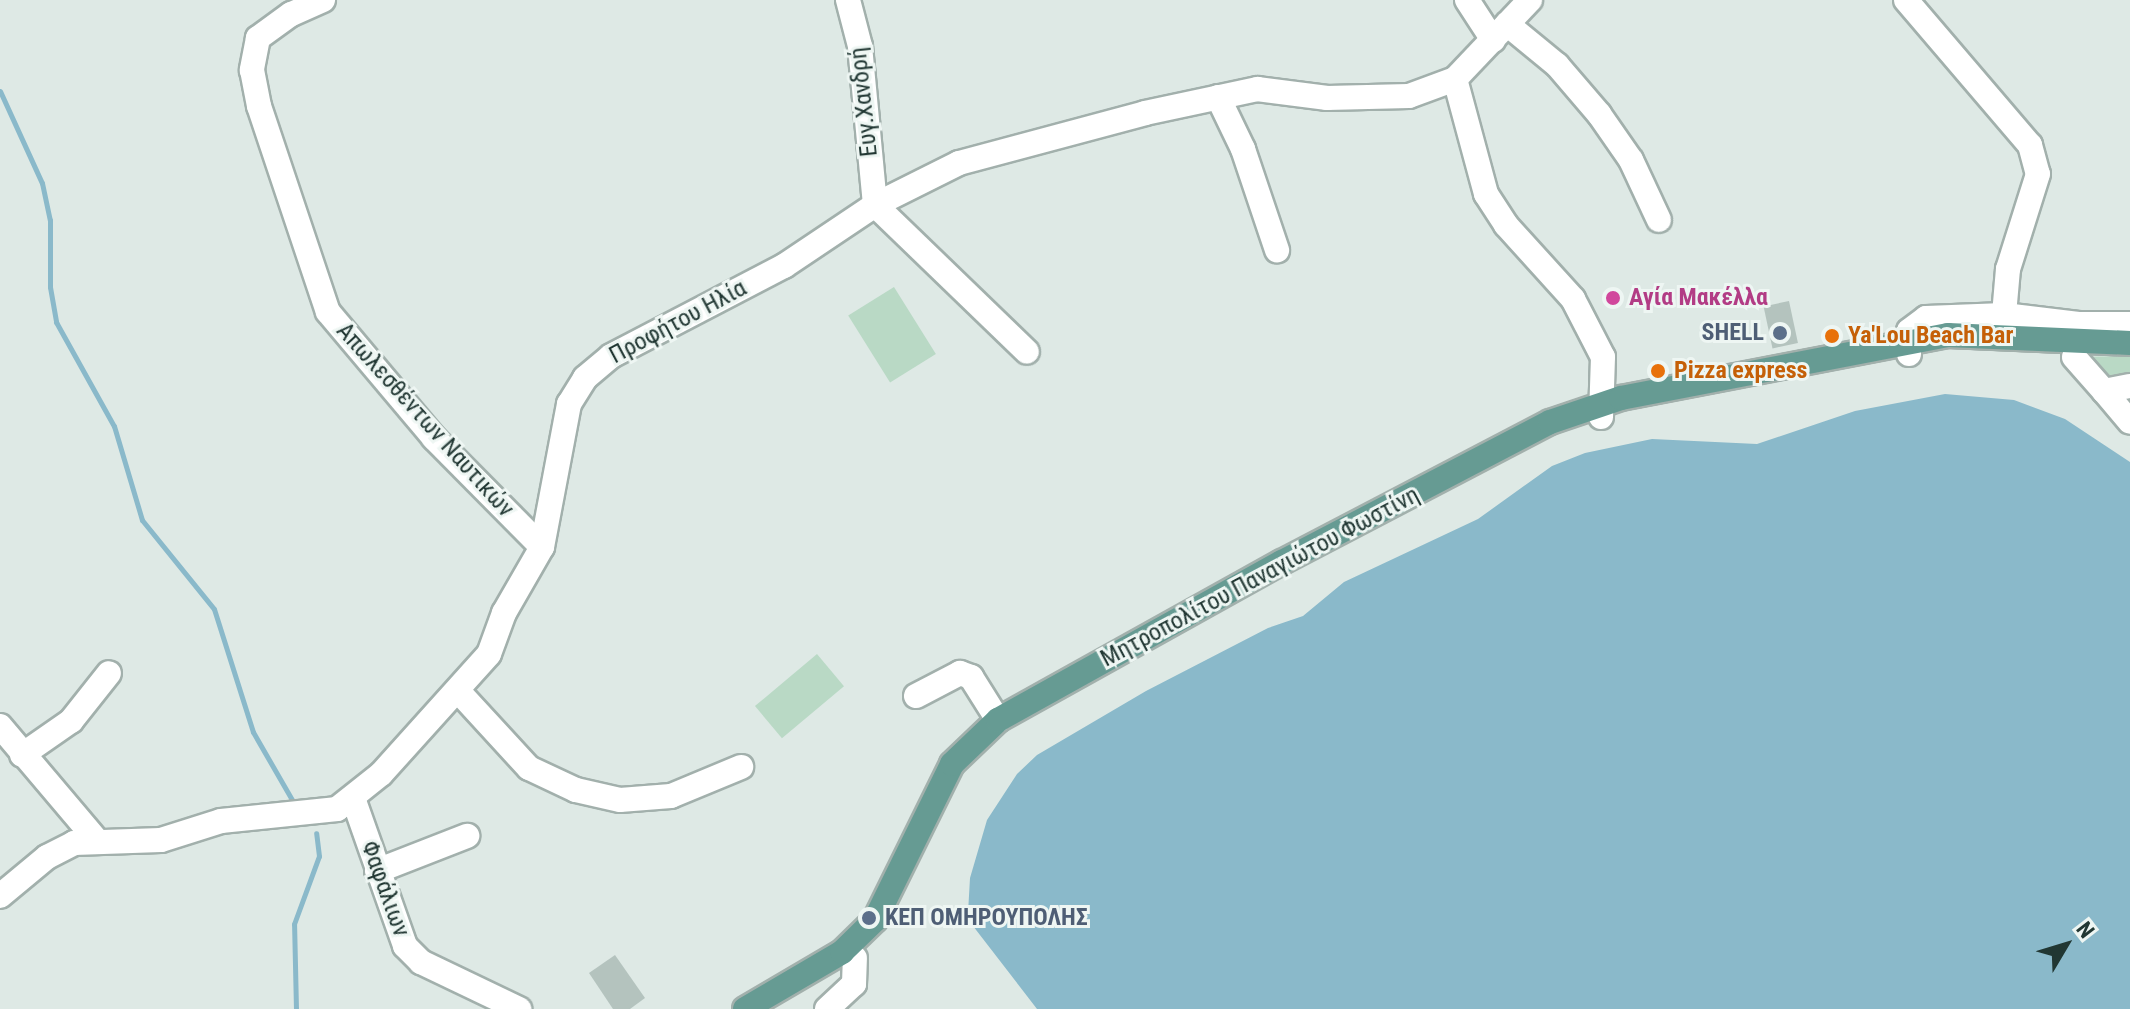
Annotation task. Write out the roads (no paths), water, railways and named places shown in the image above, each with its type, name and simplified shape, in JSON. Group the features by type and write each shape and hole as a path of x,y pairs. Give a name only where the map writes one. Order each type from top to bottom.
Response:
{"main road":[{"path":"1908,347 1993,334 2094,345 2130,343"},
{"name":"Μητροπολίτου Παναγιώτου Φωστίνη","path":"745,1009 842,952 875,920 944,777 963,751 998,720 1282,562 1550,422 1908,347"},
{"path":"1908,347 1992,347 2074,357 2130,357"},
{"name":"Μητροπολίτου Παναγιώτου Φωστίνη","path":"772,1009 855,958 897,910 963,771 1017,723 1287,574 1602,410"}],"street":[{"name":"Απωλεσθέντων Ναυτικών","path":"323,0 266,30 252,58 259,106 328,312 434,438 542,547"},
{"name":"Ευγ.Χανδρή","path":"848,0 860,46 875,205"},
{"path":"1467,0 1500,32 1557,65 1599,114 1631,160 1659,220"},
{"name":"Προφήτου Ηλία","path":"0,896 62,847 98,842 161,840 221,821 337,809 353,798 459,692 489,654 504,613 542,547 562,425 574,394 593,370 784,266 875,205 959,163 1218,97 1273,88 1379,99 1409,96 1455,79 1530,0"},
{"path":"1906,0 2018,131 2037,162 2036,188 2008,269 2004,315"},
{"path":"1455,79 1486,194 1506,225 1573,299 1603,357 1602,410"},
{"path":"1218,97 1277,250"},
{"path":"875,205 1027,352"},
{"path":"1908,347 1913,326 1926,318 2004,315 2078,324 2130,324"},
{"path":"2074,357 2130,422"},
{"path":"2104,391 2130,386"},
{"path":"22,755 71,721 109,673"},
{"path":"916,696 954,675 967,675 998,720"},
{"path":"459,692 529,768 576,790 620,800 671,796 741,767"},
{"path":"0,726 98,842"},
{"name":"Φαφάλιων","path":"353,798 396,931 414,957 519,1009"},
{"path":"377,871 467,836"},
{"path":"827,1009 854,984 855,958"}],"water":[{"path":"1945,394 2014,400 2065,419 2130,462 2130,1009 1037,1009 973,926 968,913 970,878 987,820 1017,774 1037,755 1146,691 1268,628 1303,616 1344,582 1478,519 1552,466 1585,453 1652,439 1757,444 1855,411"}],"waterway":[{"path":"0,91 42,183 50,220 50,287 56,322 114,426 142,520 214,609 253,732 295,805"},
{"path":"296,1009 294,924 319,856 316,833"}],"place":[{"name":"Αγία Μακέλλα","path":"1613,298"},
{"name":"SHELL","path":"1780,333"},
{"name":"Ya'Lou Beach Bar","path":"1832,336"},
{"name":"Pizza express","path":"1658,371"},
{"name":"ΚΕΠ ΟΜΗΡΟΥΠΟΛΗΣ","path":"869,918"}]}
